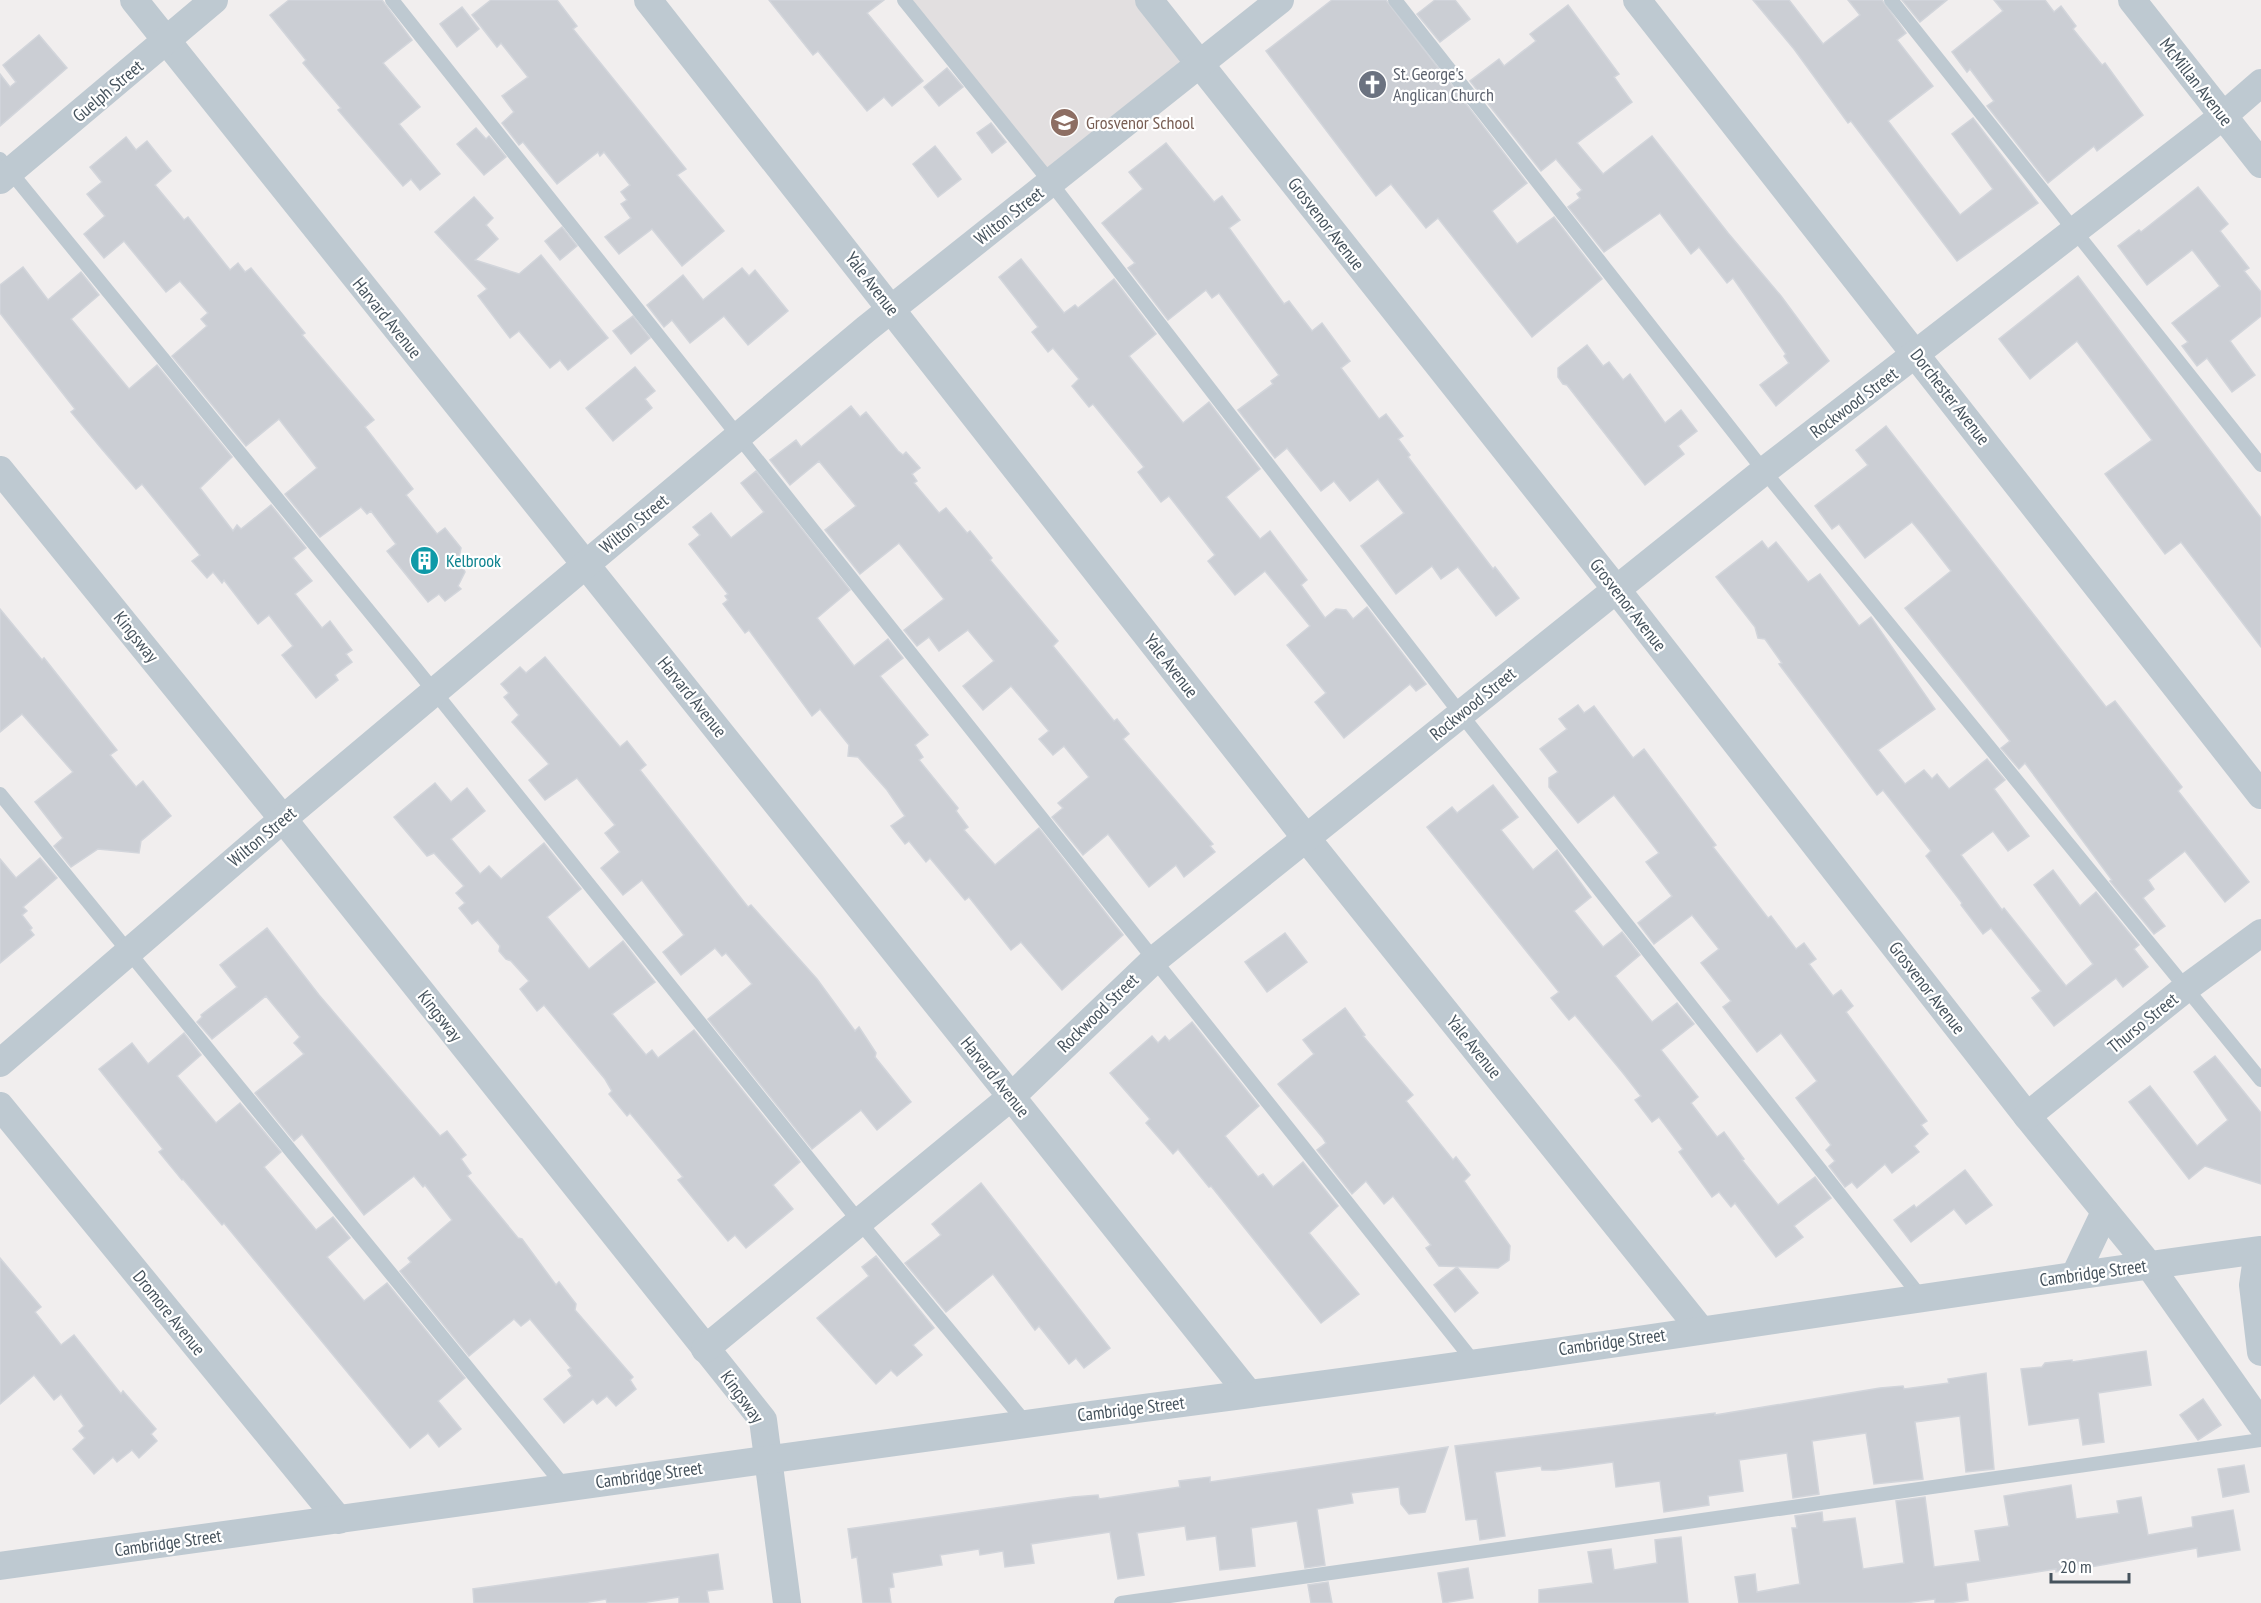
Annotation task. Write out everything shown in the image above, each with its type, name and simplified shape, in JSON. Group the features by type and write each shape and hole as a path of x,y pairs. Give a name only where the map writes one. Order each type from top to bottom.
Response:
{"street":[{"name":"Harvard Avenue","path":"134,0 1249,1394"},
{"name":"Guelph Street","path":"3,170 167,41 214,0"},
{"name":"Yale Avenue","path":"648,0 1306,838 1700,1329"},
{"name":"Grosvenor Avenue","path":"1149,0 1616,589 2027,1116 2149,1265 2261,1424"},
{"name":"Wilton Street","path":"0,1063 127,952 434,692 892,309 1280,0"},
{"name":"Dorchester Avenue","path":"1637,0 2261,795"},
{"name":"McMillan Avenue","path":"2132,0 2261,164"},
{"name":"Rockwood Street","path":"705,1349 858,1220 1011,1097 1153,961 1764,471 1917,355 2074,230 2223,116 2261,83"},
{"name":"Kingsway","path":"0,470 284,819 763,1420 787,1603"},
{"name":"Thurso Street","path":"2027,1116 2186,988 2261,933"},
{"name":"Dromore Avenue","path":"0,1106 339,1520"},
{"path":"2075,1275 2105,1212"},
{"name":"Cambridge Street","path":"0,1566 1025,1422 1249,1394 1920,1296 2260,1251"},
{"path":"2260,1251 2253,1284 2261,1352"}],"lane":[{"path":"392,0 742,436 1153,961 1474,1362"},
{"path":"904,0 1051,183 1460,713 1920,1296"},
{"path":"1395,0 1764,471 2261,1080"},
{"path":"1891,0 2261,465"},
{"path":"3,170 434,692 858,1220 1025,1422"},
{"path":"0,794 564,1486"},
{"path":"1121,1603 2261,1440"}],"shaded area":[{"name":"Grosvenor School","path":"904,0 1149,0 1200,65 1051,183"}],"building":[{"path":"289,0 382,0 412,40 383,63 420,107 399,124 440,174 420,190 411,179 403,186 338,110 341,108 303,63 306,60 270,15"},
{"path":"491,0 557,0 577,26 573,29 686,169 677,175 724,231 682,266 652,229 619,254 605,237 631,218 621,204 627,200 621,192 630,185 604,152 600,156 598,152 557,184 523,142 519,145 502,123 514,112 502,96 528,77 501,43 497,47 472,15"},
{"path":"769,0 884,0 867,13 923,81 892,106 884,97 867,111 818,51 813,55"},
{"path":"1332,0 1386,0 1527,183 1492,211 1517,244 1554,217 1602,279 1532,337 1438,218 1426,228 1391,184 1376,196 1266,51"},
{"path":"1435,0 1455,0 1470,19 1440,42 1417,14"},
{"path":"1753,0 1789,0 1823,44 1860,15 1848,0 1882,0 1906,33 1897,40 1933,86 1888,121 1929,175 1960,215 1993,189 1952,134 1973,118 2038,203 1957,261 1851,121 1848,123 1794,49"},
{"path":"1902,0 1947,0 1920,22"},
{"path":"1994,0 2045,0 2054,12 2061,6 2076,26 2073,29 2102,65 2105,63 2143,115 2097,151 2094,146 2048,183 1987,106 1994,101 1970,69 1967,72 1952,52 2003,11"},
{"path":"1568,5 1619,74 1614,77 1632,102 1577,143 1603,174 1652,136 1781,296 1829,361 1776,406 1760,385 1789,363 1784,356 1786,354 1733,278 1727,283 1699,247 1691,254 1660,213 1604,252 1568,207 1580,198 1577,194 1582,190 1556,159 1541,171 1470,81 1499,59 1504,66 1536,41 1530,34"},
{"path":"462,7 479,29 457,47 440,24"},
{"path":"39,35 67,68 0,126 0,74 10,87 16,82 3,65"},
{"path":"947,68 963,87 939,106 924,87"},
{"path":"991,123 1006,142 992,153 977,133"},
{"path":"476,128 486,139 489,136 506,157 484,175 457,144"},
{"path":"126,137 136,150 147,141 171,171 155,185 184,220 188,217 230,270 238,263 245,272 251,268 305,333 302,335 374,420 365,427 413,489 406,495 437,534 445,528 461,548 459,558 465,572 458,586 461,589 445,601 439,594 428,602 387,551 396,544 371,511 367,514 361,507 320,537 285,494 317,468 279,419 246,446 172,356 207,326 201,319 208,313 180,281 166,292 124,241 104,258 84,234 105,216 87,194 102,182 90,167"},
{"path":"1166,143 1214,202 1222,196 1240,220 1229,228 1284,304 1289,301 1312,331 1322,323 1350,361 1341,368 1379,419 1386,414 1403,436 1398,439 1410,455 1408,457 1493,569 1495,567 1519,598 1496,616 1458,567 1441,579 1432,566 1396,594 1361,546 1404,513 1378,479 1350,501 1334,481 1321,491 1287,448 1275,458 1238,410 1273,384 1271,381 1279,375 1219,293 1212,298 1206,290 1168,320 1128,268 1135,263 1102,223 1143,189 1129,172"},
{"path":"935,146 961,179 938,197 913,164"},
{"path":"2198,187 2228,224 2220,231 2249,268 2244,271 2261,292 2261,316 2230,341 2255,375 2232,392 2207,358 2197,366 2182,346 2188,342 2172,323 2220,286 2194,252 2192,250 2147,285 2118,246 2139,230 2141,232"},
{"path":"474,197 493,218 486,225 498,239 475,260 519,274 541,255 608,338 568,370 560,360 550,368 519,331 510,338 478,296 487,289 435,232"},
{"path":"562,227 577,246 560,260 545,241"},
{"path":"1021,259 1064,313 1075,305 1078,308 1114,279 1156,334 1129,356 1183,423 1209,402 1260,469 1226,497 1260,539 1270,531 1307,580 1301,585 1325,618 1336,609 1346,610 1353,619 1367,607 1426,684 1416,691 1410,684 1344,738 1315,702 1326,693 1287,645 1310,626 1265,571 1235,595 1208,561 1215,555 1169,496 1161,502 1138,472 1144,467 1093,404 1089,407 1072,386 1079,379 1053,348 1048,352 1032,332 1038,327 999,277"},
{"path":"23,267 48,300 81,272 99,295 71,319 129,389 157,365 232,457 200,488 233,531 237,525 241,529 271,505 306,548 293,558 312,581 295,594 322,628 330,621 352,650 346,654 352,662 335,675 338,680 316,698 282,655 293,646 269,615 258,624 224,580 222,583 213,572 207,578 192,561 200,555 142,484 136,489 71,412 75,409 0,313 0,285"},
{"path":"742,268 749,276 755,270 788,311 748,345 724,316 690,343 672,320 664,327 647,305 683,275 703,300"},
{"path":"2078,276 2261,518 2261,647 2181,542 2165,554 2105,474 2152,440 2077,341 2030,379 1999,339"},
{"path":"633,316 650,338 631,354 613,331"},
{"path":"1587,345 1603,366 1609,362 1623,380 1630,374 1665,423 1681,410 1697,431 1678,446 1684,454 1645,485 1567,385 1563,384 1558,377 1558,368"},
{"path":"635,367 655,391 645,399 652,408 613,441 586,408"},
{"path":"851,406 860,417 866,412 898,451 903,455 906,452 920,468 912,474 917,481 914,483 939,513 946,508 967,533 970,531 992,558 990,560 1058,641 1053,646 1114,721 1117,719 1129,734 1123,739 1213,844 1210,846 1215,852 1184,877 1176,865 1149,887 1108,834 1083,855 1052,817 1063,808 1058,803 1089,777 1064,746 1053,755 1039,739 1049,731 1011,686 983,710 963,686 994,661 968,630 939,651 929,637 917,646 904,630 944,599 899,543 860,574 825,530 856,506 819,461 790,485 770,460 796,440 801,447"},
{"path":"1886,426 2106,707 2115,701 2182,787 2178,791 2249,882 2225,902 2185,851 2148,880 2154,889 2143,898 2165,926 2154,934 2110,881 2112,880 2025,763 2019,769 2001,748 2010,741 1905,608 1951,571 1923,535 1912,522 1865,558 1839,524 1832,529 1815,506 1868,465 1856,450"},
{"path":"756,471 850,590 817,618 854,666 888,639 903,658 880,676 928,735 915,745 923,757 919,760 958,808 956,811 968,827 964,830 995,865 1039,828 1123,935 1062,990 1021,942 1011,950 969,897 965,900 930,858 926,862 909,841 905,844 891,826 905,816 887,790 858,757 848,756 849,745 820,709 812,716 749,630 745,633 723,604 728,600 725,596 728,594 689,544 700,535 693,527 711,513 731,538 764,512 741,483"},
{"path":"1762,541 1768,549 1776,542 1808,582 1820,574 1859,626 1871,617 1935,709 1878,750 1905,784 1924,770 1932,779 1937,774 1949,789 1987,759 2005,780 1994,789 2029,836 2008,851 1993,831 1961,855 2002,910 2004,908 2066,986 2093,964 2034,885 2053,870 2080,906 2096,892 2139,945 2134,949 2148,967 2123,987 2116,978 2054,1026 2032,998 2041,991 1991,928 1983,934 1926,856 1931,851 1883,790 1877,795 1779,664 1782,663 1765,639 1758,638 1755,627 1716,577"},
{"path":"0,609 42,660 44,658 117,750 110,755 136,787 143,781 171,816 141,841 139,853 98,849 71,867 54,846 63,838 35,802 73,772 22,714 0,732"},
{"path":"545,657 620,747 627,741 646,765 640,770 748,907 751,905 817,979 855,1031 859,1027 876,1053 875,1057 911,1102 877,1130 861,1110 812,1149 708,1019 752,984 726,953 722,956 715,948 681,975 663,952 684,935 642,880 623,895 601,868 620,852 605,833 615,825 577,778 545,800 529,780 549,764 512,722 519,715 504,697 509,693 501,684 520,667 526,673"},
{"path":"1578,705 1584,713 1594,706 1633,758 1644,749 1716,845 1713,847 1768,918 1771,916 1796,949 1804,943 1816,959 1809,964 1833,996 1841,990 1853,1006 1846,1012 1927,1121 1921,1125 1928,1134 1914,1146 1919,1152 1892,1173 1885,1164 1857,1188 1852,1182 1845,1187 1829,1166 1835,1161 1826,1150 1831,1145 1796,1098 1817,1081 1781,1033 1757,1052 1723,1007 1731,1001 1701,963 1719,949 1692,915 1654,944 1638,923 1672,896 1646,862 1659,853 1614,795 1578,823 1549,787 1549,778 1558,772 1540,749 1567,729 1559,719"},
{"path":"435,783 451,802 467,788 485,811 451,839 480,874 489,866 501,879 544,843 581,889 547,917 589,969 623,941 655,982 612,1014 646,1055 652,1050 658,1058 694,1030 800,1162 773,1185 793,1209 746,1248 735,1235 728,1241 678,1180 683,1177 630,1113 627,1116 609,1094 612,1091 605,1079 544,1005 537,1011 520,989 529,981 499,951 500,946 478,920 472,924 459,908 465,903 456,893 464,886 434,853 427,856 394,817"},
{"path":"1493,785 1518,817 1501,830 1533,870 1557,850 1591,897 1574,911 1603,947 1622,932 1640,955 1615,976 1652,1022 1677,1003 1694,1024 1661,1050 1698,1097 1691,1103 1717,1137 1724,1132 1744,1159 1742,1160 1778,1205 1815,1177 1831,1198 1794,1226 1803,1237 1776,1257 1735,1203 1731,1207 1719,1192 1712,1197 1679,1152 1683,1149 1659,1117 1652,1122 1635,1100 1641,1096 1623,1073 1575,1015 1569,1020 1551,998 1559,992 1427,827 1452,807 1457,813"},
{"path":"40,858 57,878 23,907 27,911 22,915 32,928 30,930 34,935 0,963 0,859 16,878"},
{"path":"267,928 319,995 440,1136 447,1131 466,1155 461,1159 471,1173 467,1176 518,1238 522,1239 556,1285 559,1282 576,1304 575,1310 633,1377 630,1380 636,1389 616,1406 607,1396 597,1404 593,1399 564,1423 544,1399 572,1376 568,1370 571,1368 530,1319 521,1326 514,1319 469,1356 400,1271 411,1262 408,1258 452,1220 425,1185 423,1187 414,1176 364,1215 302,1134 294,1141 255,1093 304,1054 294,1043 300,1037 266,996 212,1039 197,1022 202,1017 201,1015 237,987 220,965"},
{"path":"1285,933 1307,962 1267,992 1245,962"},
{"path":"1345,1008 1365,1035 1363,1036 1413,1095 1406,1101 1453,1160 1456,1157 1470,1175 1464,1181 1510,1246 1509,1260 1498,1268 1439,1266 1426,1248 1431,1245 1393,1196 1384,1204 1366,1181 1352,1194 1317,1150 1326,1143 1323,1138 1278,1084 1314,1054 1303,1040"},
{"path":"1192,1022 1259,1106 1225,1136 1258,1177 1263,1174 1273,1187 1303,1162 1338,1206 1309,1233 1359,1294 1321,1323 1211,1186 1209,1187 1178,1149 1173,1154 1146,1123 1150,1119 1110,1073 1152,1036 1158,1043 1165,1036 1169,1041"},
{"path":"184,1033 201,1055 177,1076 216,1123 240,1103 281,1152 264,1167 316,1230 333,1217 350,1238 327,1257 364,1301 387,1283 465,1378 438,1401 461,1429 439,1447 428,1433 410,1448 224,1223 222,1225 159,1152 163,1149 99,1069 132,1043 148,1064"},
{"path":"2215,1056 2261,1113 2261,1184 2205,1166 2189,1179 2129,1102 2150,1086 2197,1146 2228,1120 2194,1072"},
{"path":"1965,1170 1992,1205 1966,1224 1954,1209 1911,1242 1894,1220 1914,1205 1916,1208"},
{"path":"981,1183 1110,1348 1084,1368 1076,1358 1069,1364 1039,1326 1035,1330 993,1274 946,1312 905,1263 941,1235 932,1224"},
{"path":"876,1256 934,1328 913,1345 922,1355 897,1376 891,1370 876,1384 817,1318 869,1276 862,1267"},
{"path":"0,1258 41,1307 35,1312 61,1345 74,1335 121,1394 123,1391 156,1429 151,1434 157,1441 139,1458 132,1450 117,1462 113,1457 94,1474 73,1449 85,1438 79,1431 84,1426 61,1394 54,1400 34,1375 0,1404"},
{"path":"1457,1267 1478,1293 1455,1312 1434,1285"},
{"path":"2146,1351 2151,1385 2098,1393 2104,1442 2083,1445 2079,1418 2029,1425 2021,1369 2042,1367 2045,1363 2072,1360 2072,1362"},
{"path":"1986,1373 1994,1469 1966,1472 1960,1416 1915,1422 1923,1479 1874,1484 1866,1433 1812,1441 1819,1494 1793,1498 1787,1453 1739,1460 1743,1491 1708,1496 1709,1505 1664,1512 1660,1481 1616,1487 1613,1462 1555,1470 1542,1470 1541,1466 1495,1472 1505,1536 1480,1540 1477,1519 1466,1520 1455,1446 1715,1413 1715,1415 1880,1388 1903,1386 1904,1389 1949,1383 1948,1379"},
{"path":"2203,1399 2221,1425 2198,1440 2180,1415"},
{"path":"1448,1447 1425,1512 1409,1514 1401,1504 1399,1487 1351,1493 1353,1503 1317,1509 1325,1565 1305,1568 1297,1521 1251,1528 1255,1566 1220,1570 1216,1536 1187,1540 1185,1526 1137,1533 1144,1575 1118,1579 1110,1532 1031,1544 1034,1563 1005,1567 1003,1551 980,1555 979,1549 940,1555 942,1565 892,1573 894,1587 889,1588 891,1603 863,1603 857,1557 852,1558 848,1529 1073,1497 1098,1495 1099,1499 1180,1487 1179,1481 1210,1477 1210,1482"},
{"path":"2244,1465 2249,1492 2223,1497 2218,1469"},
{"path":"2071,1485 2076,1519 2119,1513 2117,1501 2141,1497 2148,1535 2193,1527 2192,1517 2233,1510 2240,1550 2198,1557 2197,1548 2096,1566 2056,1572 2056,1569 1966,1583 1968,1600 1948,1603 1935,1603 1935,1599 1905,1603 1739,1603 1735,1577 1755,1574 1757,1592 1800,1584 1792,1528 1797,1528 1795,1516 1822,1512 1823,1522 1855,1518 1863,1569 1904,1563 1896,1501 1925,1497 1934,1567 1980,1561 1975,1531 2009,1526 2004,1496"},
{"path":"1681,1537 1688,1603 1539,1603 1539,1590 1593,1583 1588,1552 1611,1549 1614,1570 1657,1563 1655,1540"},
{"path":"718,1554 723,1589 707,1591 709,1603 679,1603 679,1597 641,1603 607,1603 606,1599 583,1603 474,1603 473,1589"},
{"path":"1468,1568 1473,1598 1443,1603 1438,1573"},
{"path":"1328,1582 1332,1603 1311,1603 1308,1585"}],"place":[{"name":"St. George's Anglican Church","path":"1372,84"},
{"name":"Grosvenor School","path":"1065,123"},
{"name":"Kelbrook","path":"425,561"}]}
